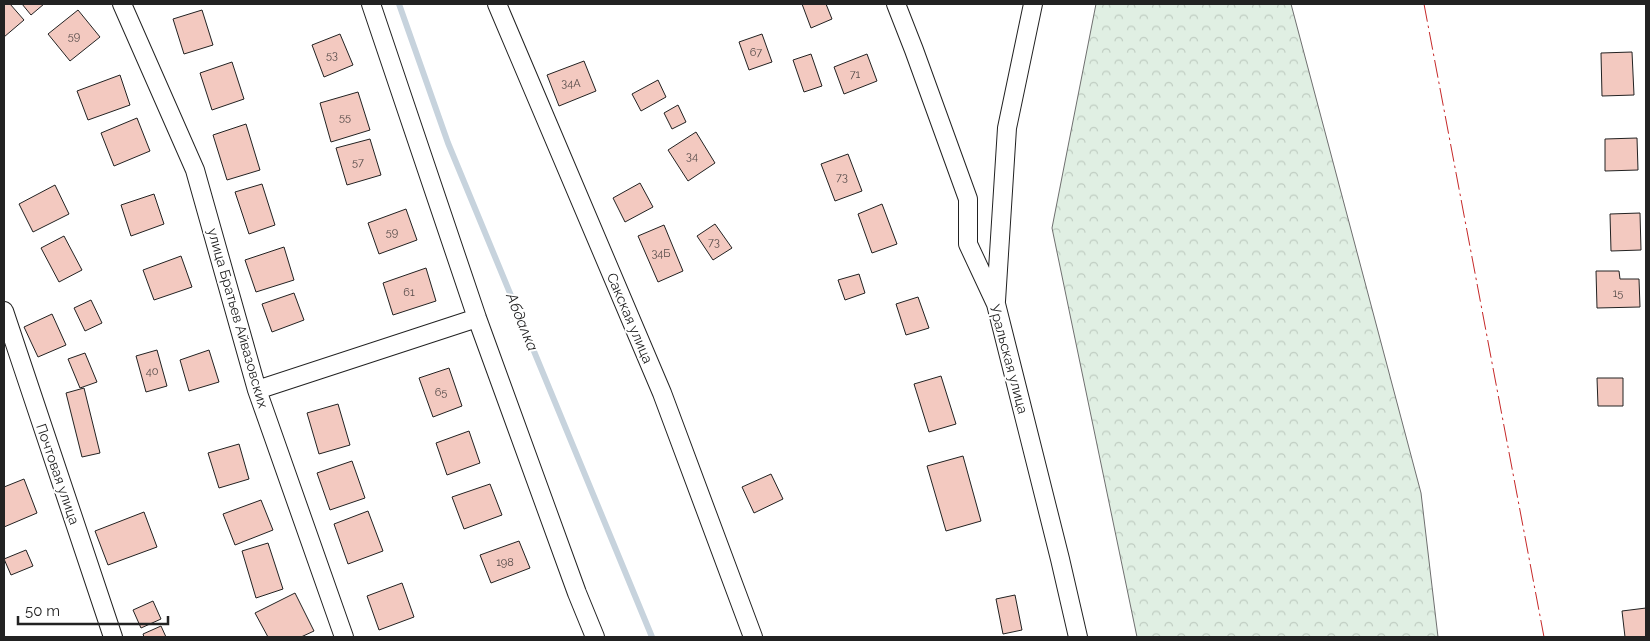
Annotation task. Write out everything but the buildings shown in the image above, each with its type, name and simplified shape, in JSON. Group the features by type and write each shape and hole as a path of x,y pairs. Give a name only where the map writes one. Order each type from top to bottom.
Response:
{"street":[{"name":"улица Братьев Айвазовских","path":"122,4 195,170 257,390 344,637"},
{"path":"371,4 477,318 577,593 595,637"},
{"name":"Сакская улица","path":"497,4 662,393 753,637"},
{"name":"Уральская улица","path":"896,4 968,199 968,244 996,304 1078,637"},
{"path":"996,304 1007,128 1033,4"},
{"name":"Почтовая улица","path":"4,311 113,637"},
{"path":"257,390 477,318"}],"green space":[{"path":"1096,4 1291,4 1421,493 1438,637 1137,637 1052,228"}],"waterway":[{"name":"Абдалка","path":"399,4 448,143 652,637"}],"power":[{"path":"1424,4 1544,637"}]}
